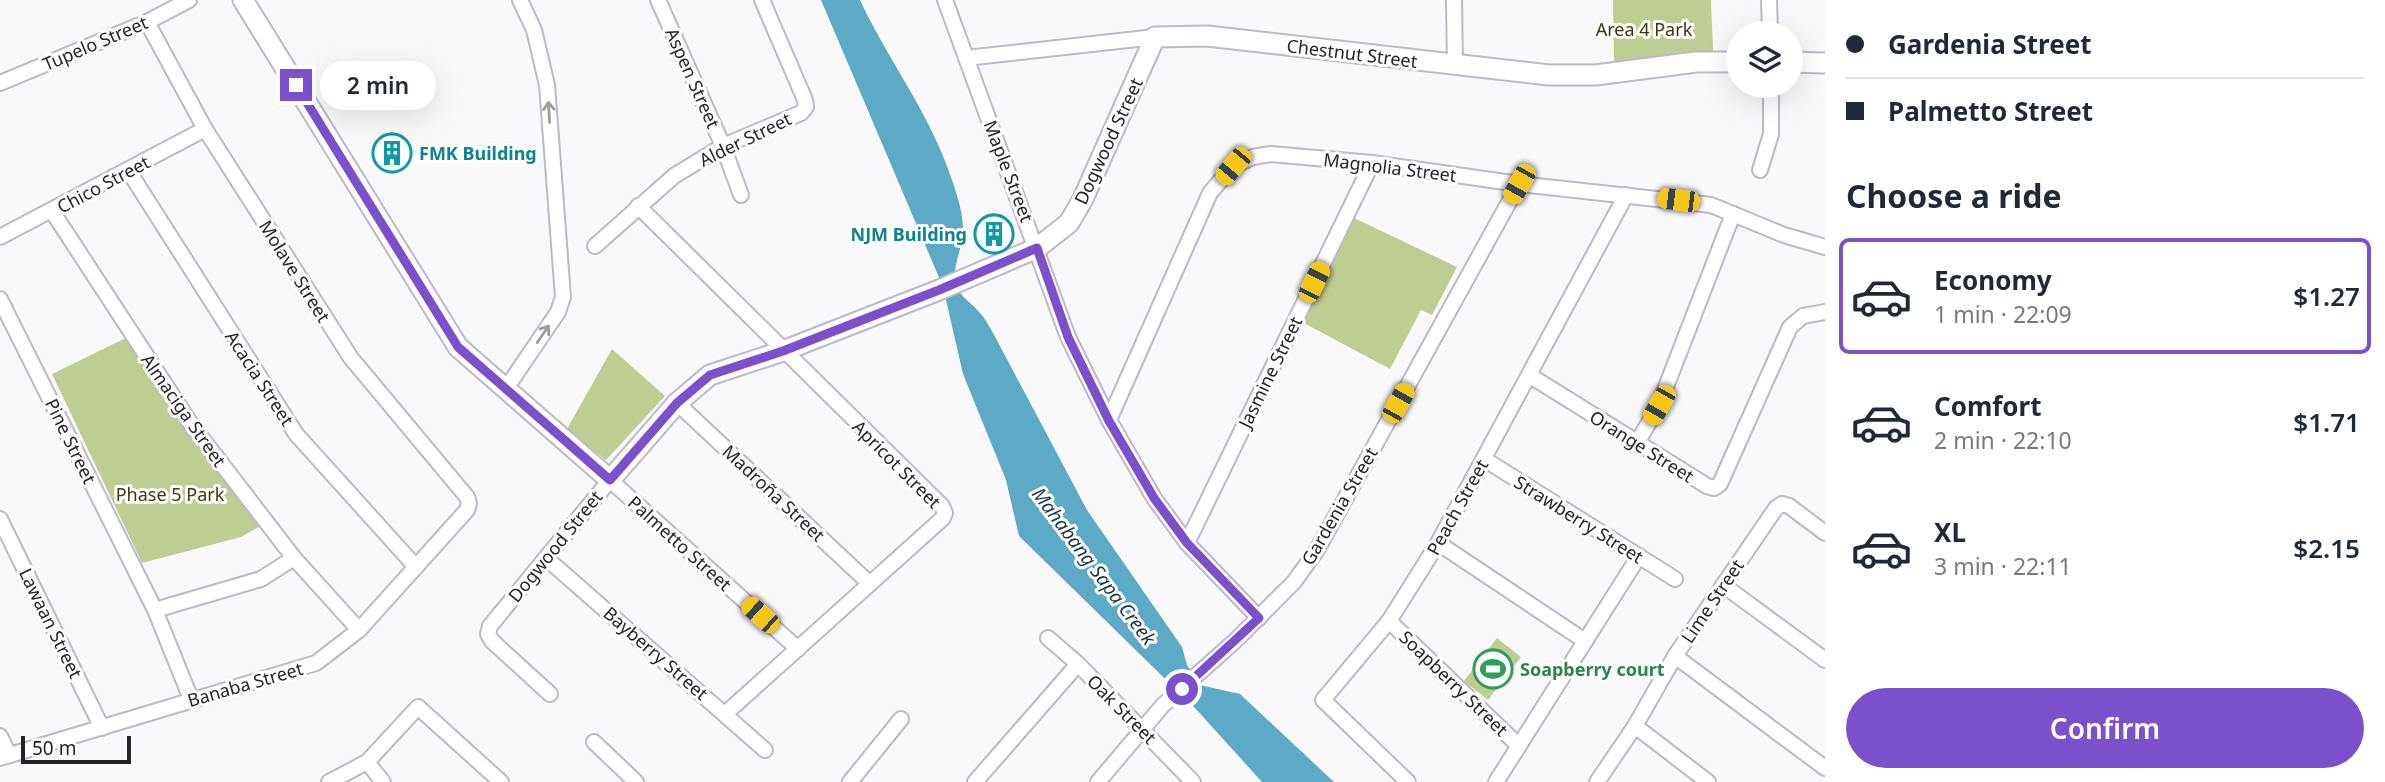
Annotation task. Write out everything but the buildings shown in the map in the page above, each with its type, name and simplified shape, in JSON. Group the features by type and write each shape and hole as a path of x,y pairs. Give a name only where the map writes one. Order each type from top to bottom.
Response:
{"street":[{"name":"Tupelo Street","path":"0,83 147,22 189,0"},
{"name":"Palmetto Street","path":"243,0 458,347 798,649"},
{"path":"505,390 558,312 563,297 547,85 534,30 520,0"},
{"name":"Aspen Street","path":"658,0 723,146 741,195"},
{"name":"Alder Street","path":"595,246 674,176 723,146 801,113 806,107 762,0"},
{"name":"Maple Street","path":"945,0 1068,337 1109,421 1154,498 1187,543 1259,618"},
{"path":"1454,0 1455,65"},
{"path":"1769,0 1770,21"},
{"name":"Molave Street","path":"147,22 205,129 351,358 467,497 469,503"},
{"name":"Chestnut Street","path":"966,58 1155,37 1207,36 1549,75 1596,75 1696,62 1726,62"},
{"name":"Dogwood Street","path":"550,694 492,641 488,634 490,626 677,403 710,375 783,351 1037,248 1069,223 1083,199 1155,37"},
{"path":"1803,62 1825,63"},
{"path":"1760,170 1771,134 1771,98"},
{"name":"Chico Street","path":"0,237 205,129"},
{"name":"Magnolia Street","path":"1109,421 1210,193 1233,166 1253,157 1271,154 1372,163 1519,184 1711,205 1784,235 1825,247"},
{"name":"Jasmine Street","path":"1187,543 1372,163"},
{"name":"Acacia Street","path":"128,170 296,434 416,567"},
{"name":"Gardenia Street","path":"1098,782 1163,705 1259,618 1294,582 1317,550 1519,184"},
{"name":"Peach Street","path":"1408,782 1323,701 1389,621 1438,543 1626,195"},
{"name":"Apricot Street","path":"638,206 942,506 945,513 943,518 725,714"},
{"name":"Almaciga Street","path":"52,211 191,424 294,558 359,630"},
{"path":"1637,443 1659,405 1733,214"},
{"name":"Pine Street","path":"0,299 155,610 191,699"},
{"name":"Orange Street","path":"1529,375 1714,488 1720,484 1790,327 1803,316 1825,312"},
{"name":"Madroña Street","path":"677,403 870,584"},
{"name":"Strawberry Street","path":"1484,458 1675,579"},
{"name":"Banaba Street","path":"5,756 316,663 359,630 467,509 469,503"},
{"name":"Lime Street","path":"1597,782 1635,726 1675,656 1776,508 1782,504 1789,506 1825,533"},
{"name":"Lawaan Street","path":"0,519 102,728"},
{"path":"1438,543 1585,641"},
{"path":"1496,782 1639,556"},
{"path":"155,610 261,579 294,558"},
{"name":"Bayberry Street","path":"546,558 765,750"},
{"path":"1723,586 1825,660"},
{"name":"Soapberry Street","path":"1389,621 1519,746"},
{"name":"Oak Street","path":"1048,638 1078,664 1193,782"},
{"path":"1675,656 1825,768"},
{"path":"975,782 1078,664"},
{"path":"330,782 367,762 418,707 501,782"},
{"path":"850,782 901,719"},
{"path":"1635,726 1693,777 1708,782"},
{"path":"0,736 5,756"},
{"path":"594,742 634,781"},
{"path":"367,762 383,782"}],"green space":[{"name":"Area 4 Park","path":"1613,0 1711,0 1713,51 1614,63"},
{"path":"1352,217 1457,267 1432,315 1421,310 1390,369 1302,322"},
{"name":"Phase 5 Park","path":"130,336 264,524 241,537 142,563 52,374"},
{"path":"612,349 665,396 606,460 567,429"},
{"name":"Soapberry court","path":"1497,638 1521,657 1488,700 1464,681"}],"water":[{"name":"Mahabang Sapa Creek","path":"821,0 860,0 917,102 938,144 960,207 963,233 955,273 956,285 992,331 1087,510 1182,647 1187,665 1200,685 1240,694 1334,782 1262,782 1195,708 1019,536 1006,480 963,374 943,287"}],"place":[{"name":"FMK Building","path":"392,153"},
{"name":"NJM Building","path":"994,234"},
{"name":"Soapberry court","path":"1493,669"}],"route":[{"path":"296,85 458,347 610,480 677,403 710,375 783,351 1037,248 1068,337 1109,421 1154,498 1187,543 1259,618 1182,689"}]}
